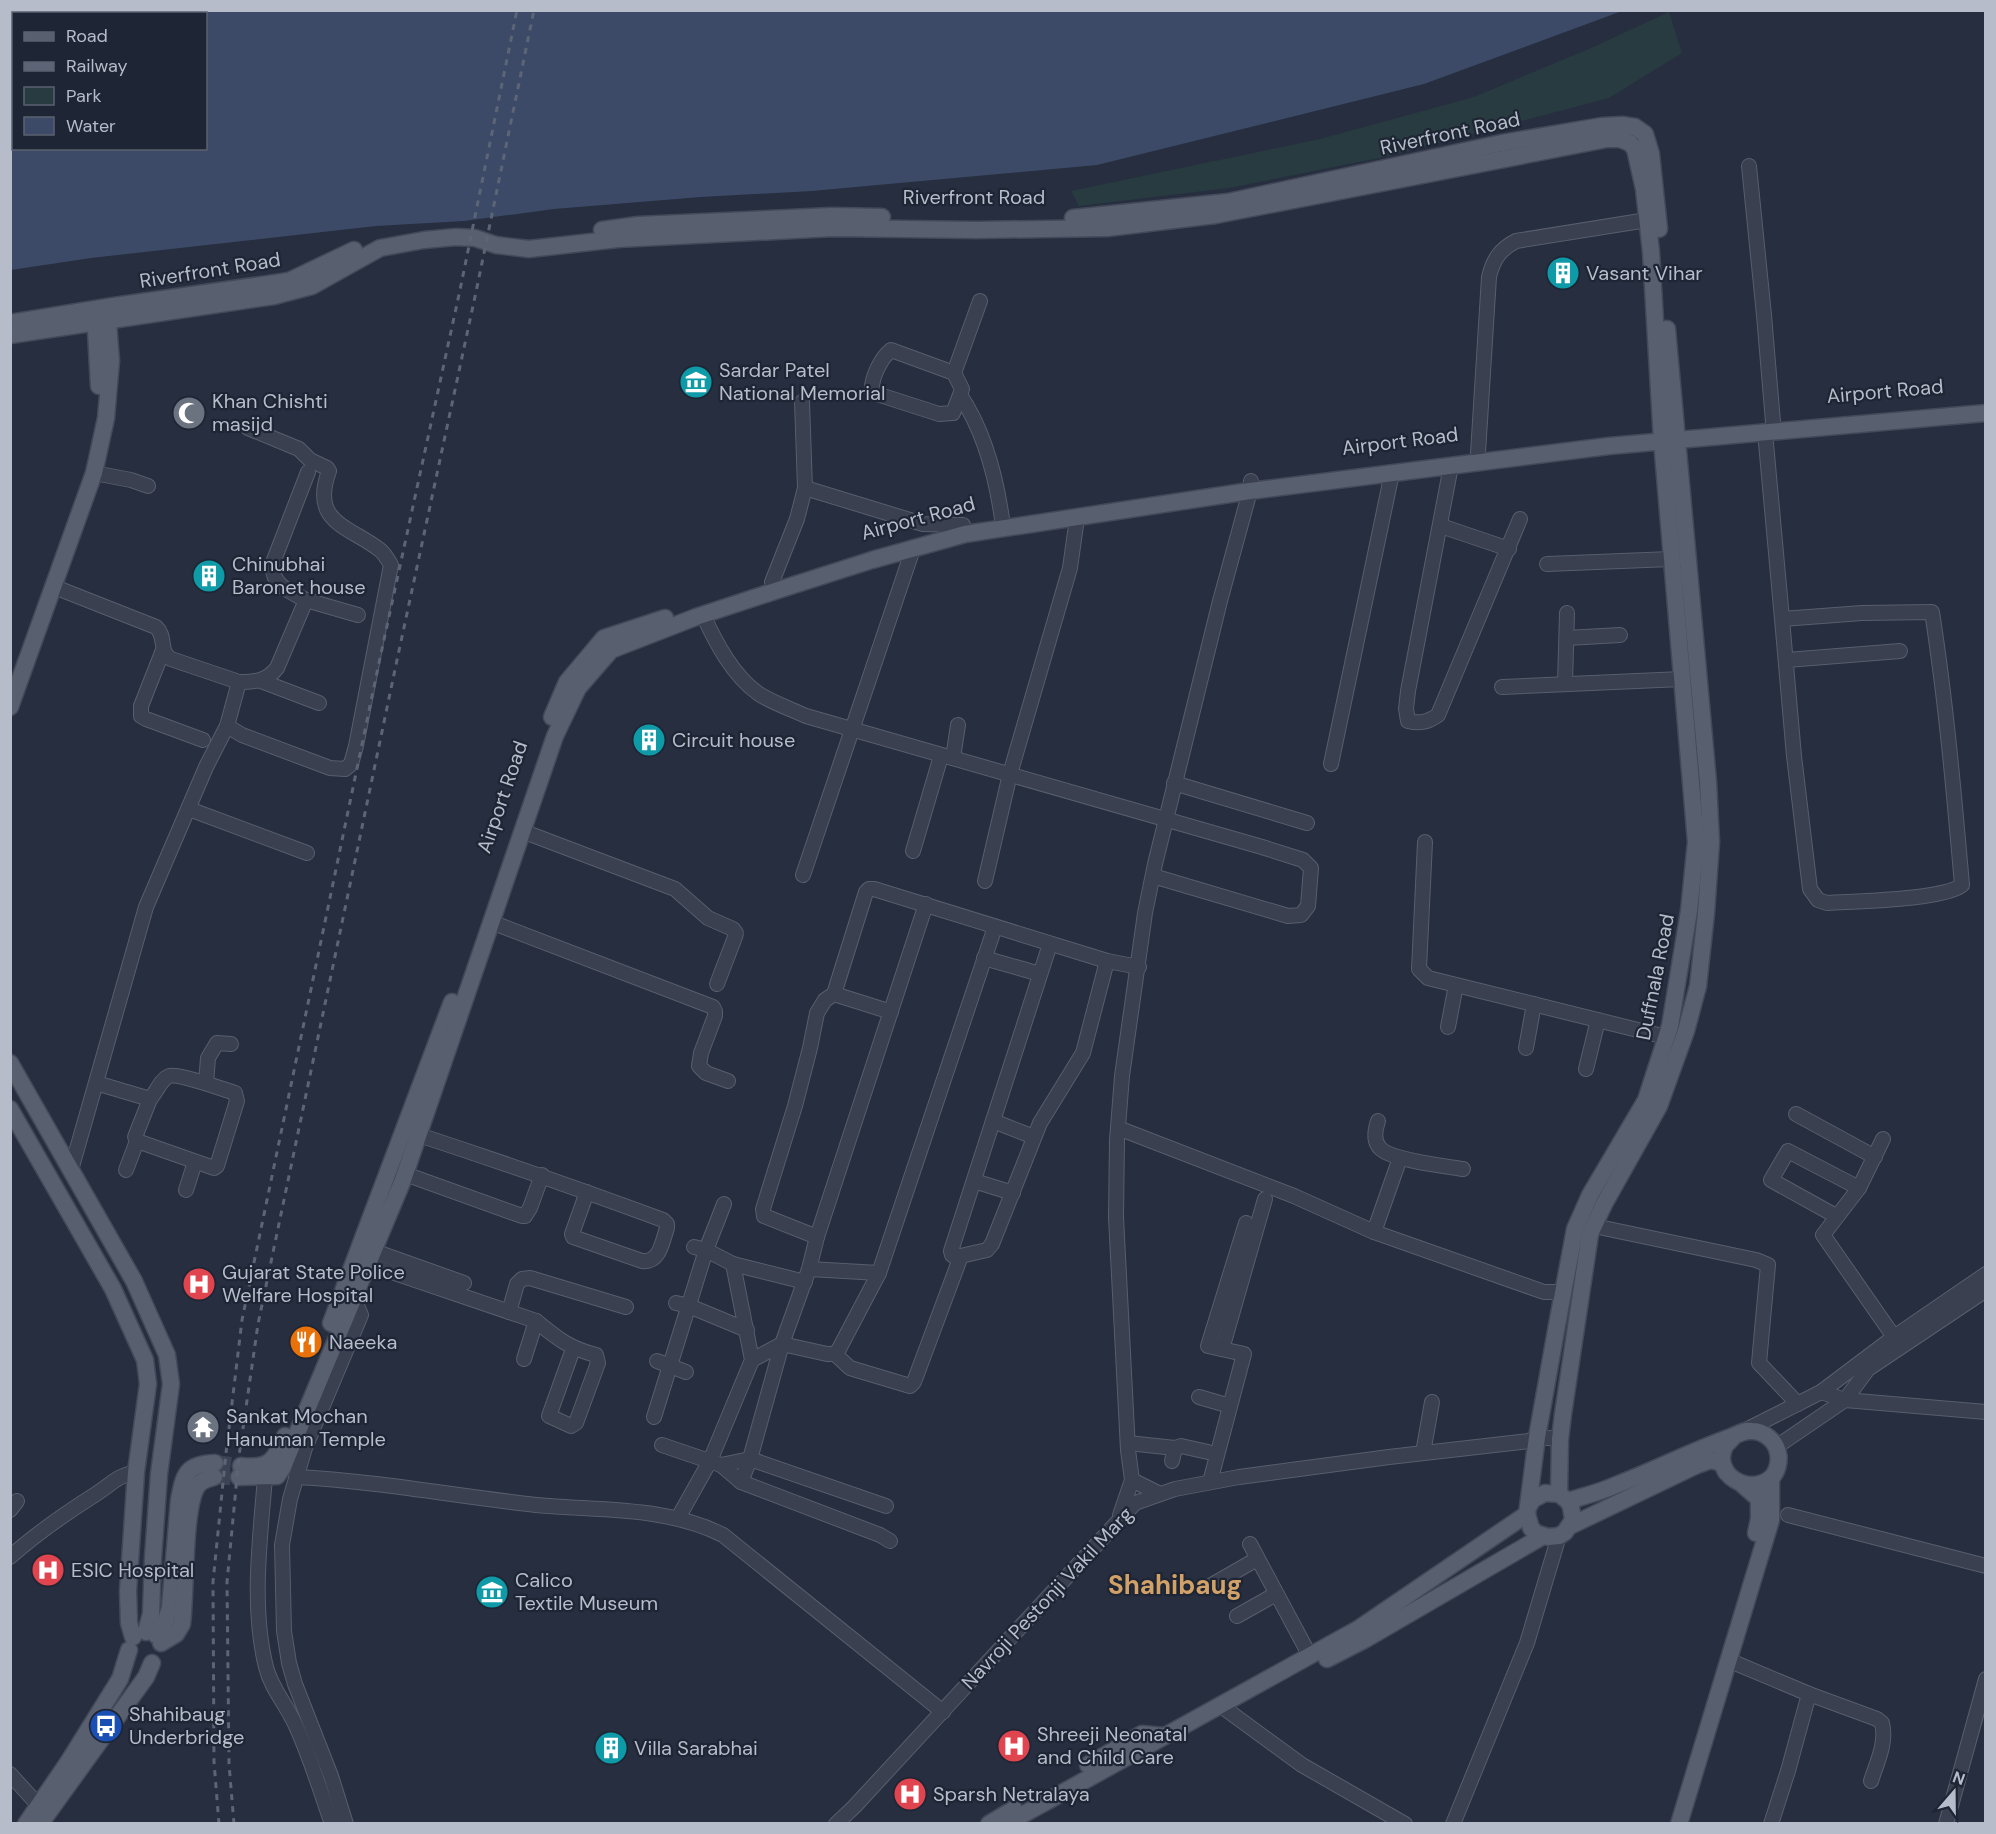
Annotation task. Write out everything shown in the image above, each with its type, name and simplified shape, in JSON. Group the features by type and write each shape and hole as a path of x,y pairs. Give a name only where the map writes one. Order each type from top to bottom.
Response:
{"main road":[{"name":"Riverfront Road","path":"10,335 101,315 289,281 358,247 387,236 411,231 468,229 488,234 549,238 638,225 832,216 975,220 1091,217 1228,202 1502,143 1622,124 1635,127 1645,134 1651,154 1669,436"},
{"name":"Riverfront Road","path":"10,323 274,296 312,286 380,248 424,240 475,238 504,246 529,249 618,239 833,228 977,230 1107,228 1216,215 1607,139 1620,139 1635,148 1644,189 1669,436"},
{"path":"10,707 94,473 106,418 111,361 101,315"},
{"path":"10,682 89,455 99,388 101,315"},
{"name":"Airport Road","path":"336,1324 464,972 546,732 567,682 604,638 870,551 963,525 1478,453 1769,427 1986,404"},
{"name":"Airport Road","path":"1769,427 1986,413"},
{"name":"Airport Road","path":"348,1296 371,1258 404,1177 555,736 578,688 611,650 703,615 965,534 1077,519 1251,486 1451,466 1669,436"},
{"path":"1557,1533 1573,1513 1564,1497 1560,1439 1590,1234 1604,1204 1659,1106 1686,1031 1698,986 1705,923 1711,842 1708,782 1669,436"},
{"name":"Duffnala Road","path":"1528,1510 1537,1437 1575,1229 1590,1196 1646,1100 1670,1026 1689,911 1696,842 1671,559 1669,436"},
{"path":"10,1063 134,1281 167,1355 171,1384 159,1474 151,1614 137,1662 152,1663"},
{"path":"10,1109 113,1289 145,1360 148,1383 136,1472 128,1591 129,1623 159,1657 152,1663 146,1677 39,1819"},
{"path":"336,1324 283,1467 277,1476 265,1478 240,1472 269,1464 279,1450 336,1324"},
{"path":"1557,1533 1531,1528 1528,1510 1532,1500 1545,1492 1564,1497 1616,1486 1752,1430 1761,1432 1771,1439 1776,1447 1779,1463 1771,1478 1771,1521 1679,1824"},
{"path":"1726,1473 1723,1456 1726,1446 1739,1434"},
{"path":"1006,1824 1164,1736 1364,1640 1557,1533 1711,1460 1722,1462 1726,1473 1759,1499 1760,1519 1669,1824"},
{"path":"39,1819 145,1639 166,1620 170,1608 182,1485 192,1467 200,1464 214,1470"},
{"path":"1743,1485 1759,1485 1771,1478"},
{"path":"1023,1824 1358,1629 1528,1510"},
{"path":"989,1824 1142,1734 1164,1736"}],"street":[{"path":"1749,166 1764,315 1782,639 1810,889 1818,900 1827,903 1938,895 1957,889 1962,885 1954,792 1945,695 1932,612 1862,613 1782,619"},
{"path":"1478,453 1489,278 1494,260 1502,250 1516,240 1647,220"},
{"path":"954,373 980,301"},
{"path":"891,350 954,373 962,389 960,395 952,413 946,414 929,411 872,391 871,384 885,355 891,350"},
{"path":"960,395 973,415 997,485 1002,519"},
{"path":"772,582 797,519 805,488 802,402"},
{"path":"228,726 242,735 330,768 345,769 351,764 359,735 391,566 382,551 346,530 328,512 323,499 329,471 327,468 310,460 299,449 248,428"},
{"path":"1451,466 1408,691 1406,709 1408,721 1418,723 1431,721 1438,715 1520,519"},
{"path":"309,472 274,560 272,573 278,583 288,591 306,600 358,615"},
{"path":"94,473 131,480 148,486"},
{"path":"1331,764 1392,473"},
{"path":"1119,1519 1132,1480 1116,1217 1122,1076 1153,876 1174,783 1251,486"},
{"path":"805,488 923,524 963,525"},
{"path":"985,881 1010,774 1070,567 1077,519"},
{"path":"1441,526 1509,549"},
{"path":"803,875 913,549"},
{"path":"1547,564 1671,559"},
{"path":"52,586 156,627 162,635 165,656 171,659 239,682 261,681 319,703"},
{"path":"261,681 277,668 306,600"},
{"path":"1565,684 1567,613"},
{"path":"703,615 710,632 736,673 759,694 806,717 1303,860 1311,868 1308,906 1301,915 1288,916 1153,876"},
{"path":"1567,638 1620,635"},
{"path":"163,650 141,706 141,716 203,740"},
{"path":"1786,660 1900,651"},
{"path":"1502,687 1682,679"},
{"path":"71,1170 146,907 206,767 228,726 239,682"},
{"path":"913,851 958,726"},
{"path":"1174,783 1307,823"},
{"path":"189,809 307,853"},
{"path":"522,831 675,890 708,918 733,929 736,933 735,937 717,984"},
{"path":"1425,842 1419,969 1428,978 1666,1037"},
{"path":"818,1237 762,1214 795,1106 817,1013 825,1000 834,994 866,892 869,889 926,904 1107,961 1138,967"},
{"path":"741,1482 750,1460 782,1344 807,1276 926,904"},
{"path":"491,922 712,1007 715,1016 701,1053 699,1066 706,1073 728,1081"},
{"path":"835,1354 879,1273 995,927"},
{"path":"1050,944 951,1251 956,1257 990,1248 1040,1123 1083,1053 1107,961"},
{"path":"984,958 1040,974"},
{"path":"1448,1027 1456,985"},
{"path":"834,994 891,1011"},
{"path":"1526,1048 1534,1004"},
{"path":"1586,1069 1598,1020"},
{"path":"206,1083 208,1058 217,1043 231,1044"},
{"path":"126,1170 137,1142 135,1137 150,1099 168,1077 206,1083 235,1093 237,1101 218,1166 210,1168 137,1142"},
{"path":"96,1083 150,1099"},
{"path":"1796,1114 1875,1157"},
{"path":"993,1121 1034,1137"},
{"path":"1378,1121 1375,1131 1378,1147 1384,1152 1400,1158 1463,1169"},
{"path":"1118,1128 1294,1196 1374,1233 1544,1292 1563,1292"},
{"path":"419,1135 542,1175 663,1220 667,1224 656,1257 649,1262 642,1261 573,1237 572,1234 587,1192"},
{"path":"1883,1139 1859,1188 1823,1235 1894,1337"},
{"path":"1836,1216 1771,1180 1788,1151 1859,1188"},
{"path":"1374,1233 1400,1158"},
{"path":"186,1190 195,1162"},
{"path":"404,1177 525,1216 542,1175"},
{"path":"404,1177 479,1207"},
{"path":"974,1181 1013,1193"},
{"path":"1222,1349 1265,1199"},
{"path":"654,1417 663,1363 700,1249 724,1204"},
{"path":"1210,1482 1244,1354 1208,1346 1246,1223"},
{"path":"1594,1226 1756,1260 1768,1265 1759,1363 1798,1404"},
{"path":"700,1249 733,1264 807,1276 879,1273"},
{"path":"752,1360 782,1344 835,1354 850,1368 910,1386 914,1382 961,1256"},
{"path":"371,1258 464,1283"},
{"path":"371,1258 536,1321 573,1349 596,1355 598,1359 576,1423 571,1426 549,1416 573,1349"},
{"path":"678,1518 716,1463 752,1360 733,1264"},
{"path":"1739,1434 1821,1392 1894,1337 1986,1274"},
{"path":"509,1312 518,1284 522,1279 530,1278 626,1307"},
{"path":"1776,1447 1845,1400 1868,1369 1986,1290"},
{"path":"346,1824 332,1776 295,1684 289,1663 284,1631 282,1545 290,1498 305,1449 361,1315 348,1296"},
{"path":"682,1305 747,1329"},
{"path":"524,1359 536,1321"},
{"path":"663,1363 686,1372"},
{"path":"1821,1392 1845,1400 1986,1412"},
{"path":"1199,1397 1230,1406"},
{"path":"1423,1453 1432,1402"},
{"name":"Navroji Pestonji Vakil Marg","path":"836,1824 855,1807 944,1712 1134,1503 1210,1482 1309,1467 1529,1441 1537,1437 1560,1439"},
{"path":"1128,1443 1174,1455 1181,1446 1208,1452"},
{"path":"662,1445 716,1463 741,1482 891,1541"},
{"path":"716,1463 750,1460 886,1506"},
{"path":"12,1554 53,1522 100,1492 121,1475 136,1472"},
{"path":"296,1477 538,1505 641,1512 701,1524 723,1534 944,1712"},
{"path":"265,1478 259,1541 260,1624 266,1668 295,1724 332,1824"},
{"path":"1132,1480 1160,1494"},
{"path":"1788,1515 1986,1566"},
{"path":"1453,1824 1527,1643 1557,1533"},
{"path":"1250,1544 1310,1656"},
{"path":"1210,1586 1257,1559"},
{"path":"1237,1616 1276,1594"},
{"path":"1728,1660 1882,1723 1883,1744 1871,1781"},
{"path":"1946,1824 1986,1679"},
{"path":"276,1691 295,1684"},
{"path":"1771,1824 1809,1695"},
{"path":"1224,1708 1302,1765 1404,1824"},
{"path":"10,1774 39,1819"}],"green space":[{"path":"1669,12 1682,53 1609,98 1389,156 1229,188 1079,206 1071,191 1320,139 1474,97 1591,48"}],"water":[{"path":"11,10 1622,10 1424,84 1097,165 812,191 554,209 464,221 376,226 91,258 11,270"}],"tunnel":[{"path":"215,1463 240,1466"},
{"path":"214,1477 239,1477"}],"railway":[{"path":"219,1824 214,1762 213,1582 242,1320 517,10"},
{"path":"234,1824 229,1764 227,1582 239,1456 258,1324 534,10"}],"place":[{"name":"Vasant Vihar","path":"1563,273"},
{"name":"Sardar Patel National Memorial","path":"696,382"},
{"name":"Khan Chishti masijd","path":"189,413"},
{"name":"Chinubhai Baronet house","path":"209,576"},
{"name":"Circuit house","path":"649,740"},
{"name":"Gujarat State Police Welfare Hospital","path":"199,1284"},
{"name":"Naeeka","path":"306,1342"},
{"name":"Sankat Mochan Hanuman Temple","path":"203,1427"},
{"name":"ESIC Hospital","path":"48,1570"},
{"name":"Calico Textile Museum","path":"492,1592"},
{"name":"Shahibaug Underbridge","path":"106,1726"},
{"name":"Shreeji Neonatal and Child Care","path":"1014,1746"},
{"name":"Villa Sarabhai","path":"611,1748"},
{"name":"Sparsh Netralaya","path":"910,1794"}],"district":[{"name":"Shahibaug","path":"1175,1585"}]}
